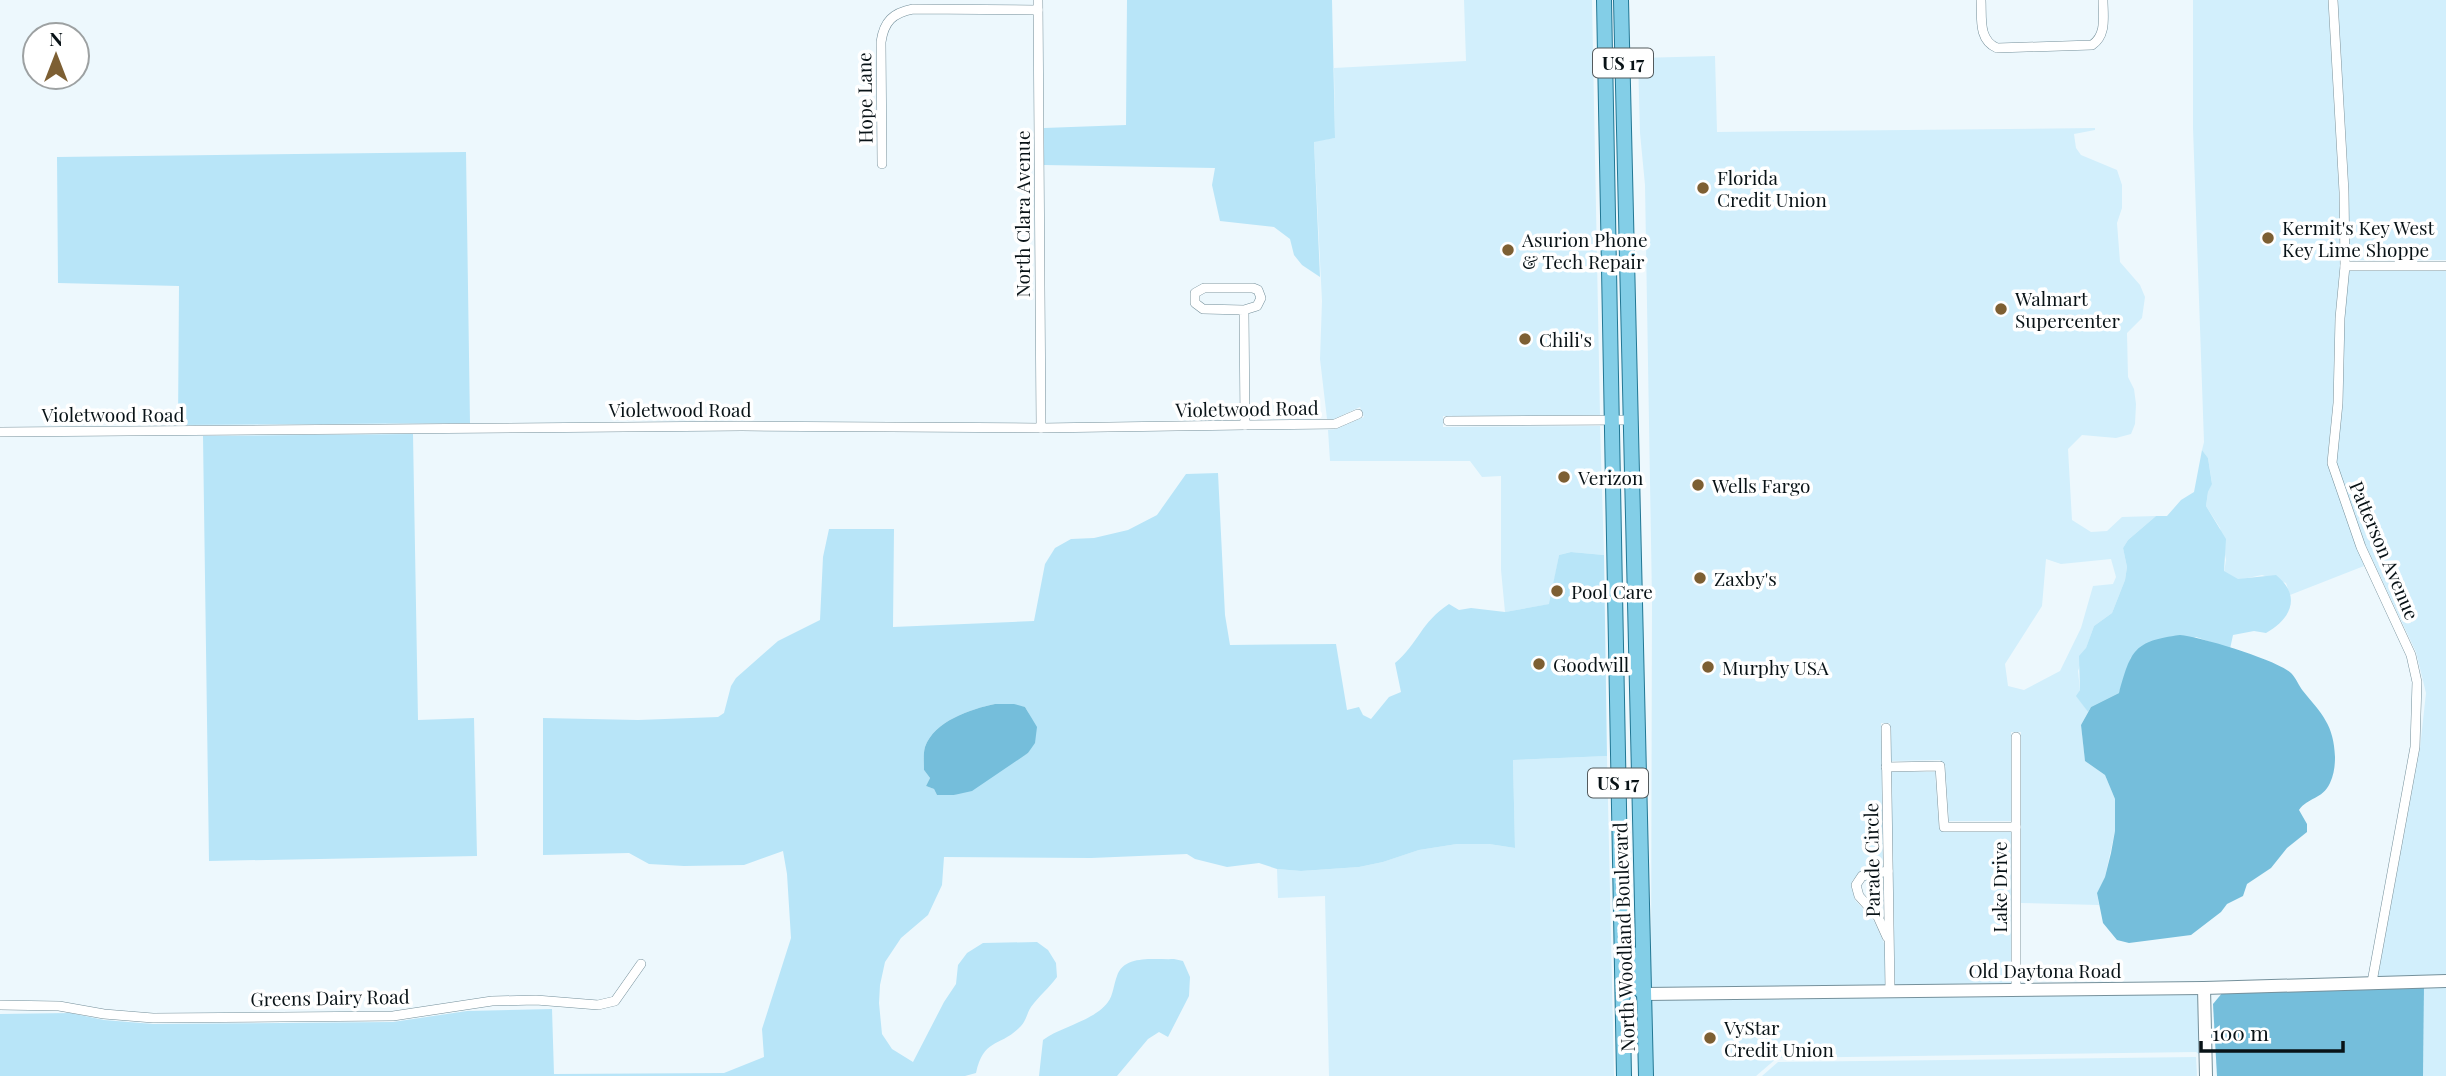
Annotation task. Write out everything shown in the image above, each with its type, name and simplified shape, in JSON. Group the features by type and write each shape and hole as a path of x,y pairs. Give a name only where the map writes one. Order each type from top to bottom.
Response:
{"main road":[{"name":"North Woodland Boulevard","path":"1604,0 1624,1076"},
{"name":"North Woodland Boulevard","path":"1621,0 1646,1076"},
{"path":"1617,668 1624,694 1636,707"},
{"path":"1618,712 1625,714 1637,738"},
{"path":"1620,897 1630,938 1632,978 1644,994"},
{"path":"1622,989 1637,1004 1645,1020"}],"street":[{"path":"1982,0 1983,34 1989,45 1997,48 2092,45 2100,40 2103,29 2103,0"},
{"name":"Patterson Avenue","path":"2333,0 2344,191 2345,266 2332,463 2361,547 2411,655 2417,682 2415,747 2372,982"},
{"name":"Hope Lane","path":"882,164 881,42 883,28 888,19 899,12 913,9 1038,5"},
{"name":"North Clara Avenue","path":"1038,5 1041,428"},
{"path":"1606,126 1624,126"},
{"path":"2345,266 2446,266"},
{"path":"1204,288 1258,290 1261,298 1257,306 1244,310 1203,309 1195,303 1195,293 1204,288"},
{"path":"1244,310 1245,425"},
{"name":"Violetwood Road","path":"0,432 898,425 1041,428 1335,424 1357,414"},
{"path":"1447,421 1630,421"},
{"name":"Parade Circle","path":"1886,728 1890,990"},
{"name":"Lake Drive","path":"2016,737 2016,989"},
{"name":"Lake Drive","path":"1886,767 1940,766 1944,827 2016,827"},
{"path":"1888,871 1862,876 1856,885 1859,896 1878,917 1889,943"},
{"name":"Greens Dairy Road","path":"0,1005 59,1006 104,1014 153,1018 393,1016 492,1001 536,1000 598,1005 615,1001 641,964"},
{"name":"Old Daytona Road","path":"1644,994 2203,988 2446,981"},
{"path":"2203,988 2206,1076"}],"shaded area":[{"path":"1127,0 1332,0 1335,138 1314,142 1320,277 1302,265 1294,255 1290,239 1274,227 1220,221 1212,185 1215,168 1044,165 1044,128 1126,125"},
{"path":"1464,0 1592,0 1600,415 1443,416 1443,427 1600,426 1604,555 1571,552 1559,555 1550,604 1505,612 1501,570 1501,476 1482,477 1470,461 1330,461 1328,430 1364,417 1360,407 1334,419 1327,419 1320,359 1322,301 1314,141 1335,138 1334,68 1466,61"},
{"path":"2193,0 2328,0 2339,192 2340,265 2327,463 2364,566 2290,595 2286,583 2262,575 2238,580 2224,572 2226,560 2220,528 2206,506 2212,483 2208,458 2202,450 2204,442 2193,128"},
{"path":"2338,0 2446,0 2446,260 2349,260 2349,191"},
{"path":"1715,56 1717,132 2095,128 2074,134 2076,148 2081,155 2117,170 2122,185 2122,208 2117,223 2120,262 2140,285 2145,297 2142,318 2127,333 2128,377 2134,389 2135,424 2131,434 2116,438 2082,435 2068,449 2072,520 2091,532 2107,531 2122,517 2156,516 2128,540 2123,548 2127,567 2125,580 2112,613 2094,626 2078,671 2080,690 2077,696 2088,712 2081,725 2085,761 2105,775 2115,799 2115,831 2105,877 2097,893 2099,905 2021,903 2021,732 2011,732 2011,821 1949,821 1945,765 1940,760 1891,761 1890,723 1881,723 1883,867 1861,870 1851,886 1855,900 1874,921 1885,945 1885,985 1651,988 1652,600 1645,185 1640,133 1638,58","holes":["2046,559 2061,564 2111,559 2116,577 2113,584 2093,586 2081,628 2060,671 2024,690 2008,686 2005,664 2042,606"]},
{"path":"466,152 470,423 178,425 179,286 58,283 57,157"},
{"path":"2349,271 2446,271 2446,976 2378,976 2420,748 2426,693 2416,652 2365,544 2336,463 2343,403 2344,319"},
{"path":"413,434 418,720 474,718 477,856 209,861 203,436"},
{"path":"2202,450 2208,458 2212,484 2206,506 2226,539 2224,571 2238,579 2276,575 2289,591 2291,599 2287,614 2266,633 2254,631 2233,635 2230,649 2196,637 2131,657 2119,693 2091,707 2088,712 2076,696 2080,690 2079,656 2086,648 2094,626 2112,613 2125,580 2127,567 2123,548 2128,540 2156,516 2167,516 2181,500 2194,492"},
{"path":"1218,473 1225,615 1230,645 1336,644 1347,710 1359,707 1363,715 1371,719 1389,697 1401,692 1395,663 1432,618 1449,604 1459,610 1471,608 1505,612 1549,604 1559,555 1571,552 1604,555 1607,756 1513,760 1515,848 1489,844 1457,844 1419,850 1359,867 1301,871 1277,869 1259,863 1227,867 1195,859 1187,854 1091,858 944,857 942,885 928,915 901,938 885,962 879,1003 882,1034 892,1049 913,1062 956,984 958,965 967,953 983,943 1037,942 1048,950 1056,963 1057,977 1031,1007 1023,1024 988,1048 976,1073 965,1076 0,1076 0,1014 70,1013 104,1020 153,1024 393,1022 467,1011 552,1009 554,1074 724,1073 764,1057 762,1029 791,938 783,851 744,865 684,866 649,864 629,853 543,855 543,718 638,720 718,717 724,713 731,686 736,678 778,641 820,620 823,557 829,529 894,529 893,627 1034,621 1045,564 1055,548 1071,539 1094,538 1128,530 1157,515 1186,474","holes":["995,704 1025,707 1033,730 1033,742 1028,753 954,795 937,795 934,789 926,786 930,778 924,770 925,747 936,730 975,709"]},
{"path":"2180,635 2238,650 2271,662 2291,673 2329,728 2334,746 2334,770 2327,789 2299,810 2307,824 2307,832 2287,848 2271,868 2247,884 2243,896 2227,904 2221,912 2191,935 2129,943 2117,940 2103,923 2097,893 2105,877 2111,853 2115,831 2115,799 2105,775 2085,761 2081,725 2091,707 2119,693 2131,657 2137,650 2153,641"},
{"path":"995,704 1025,707 1037,727 1035,743 1028,753 972,791 937,795 934,789 926,786 930,778 924,770 925,747 930,738 936,730 954,718"},
{"path":"1607,756 1614,1076 1329,1076 1325,896 1278,898 1277,869 1301,871 1359,867 1419,850 1457,844 1489,844 1515,848 1513,760"},
{"path":"1891,772 1935,772 1939,827 1944,832 2011,832 2011,983 1895,985"},
{"path":"1141,960 1183,961 1190,977 1189,996 1168,1037 1159,1032 1148,1039 1117,1076 1039,1076 1043,1040 1102,1009 1110,999 1116,979 1126,964"},
{"path":"2424,987 2446,987 2446,1076 2423,1076"},
{"path":"2424,987 2423,1076 2217,1076 2213,1004 2223,992"},
{"path":"2199,993 2200,1055 2196,1052 1777,1058 1756,1076 1653,1076 1651,999"},
{"path":"2196,1057 2197,1076 1762,1076 1778,1062"}],"place":[{"name":"Florida Credit Union","path":"1703,188"},
{"name":"Kermit's Key West Key Lime Shoppe","path":"2268,238"},
{"name":"Asurion Phone & Tech Repair","path":"1508,250"},
{"name":"Walmart Supercenter","path":"2001,309"},
{"name":"Chili's","path":"1525,339"},
{"name":"Verizon","path":"1564,477"},
{"name":"Wells Fargo","path":"1698,485"},
{"name":"Zaxby's","path":"1700,578"},
{"name":"Pool Care","path":"1557,591"},
{"name":"Goodwill","path":"1539,664"},
{"name":"Murphy USA","path":"1708,667"},
{"name":"VyStar Credit Union","path":"1710,1038"}]}
